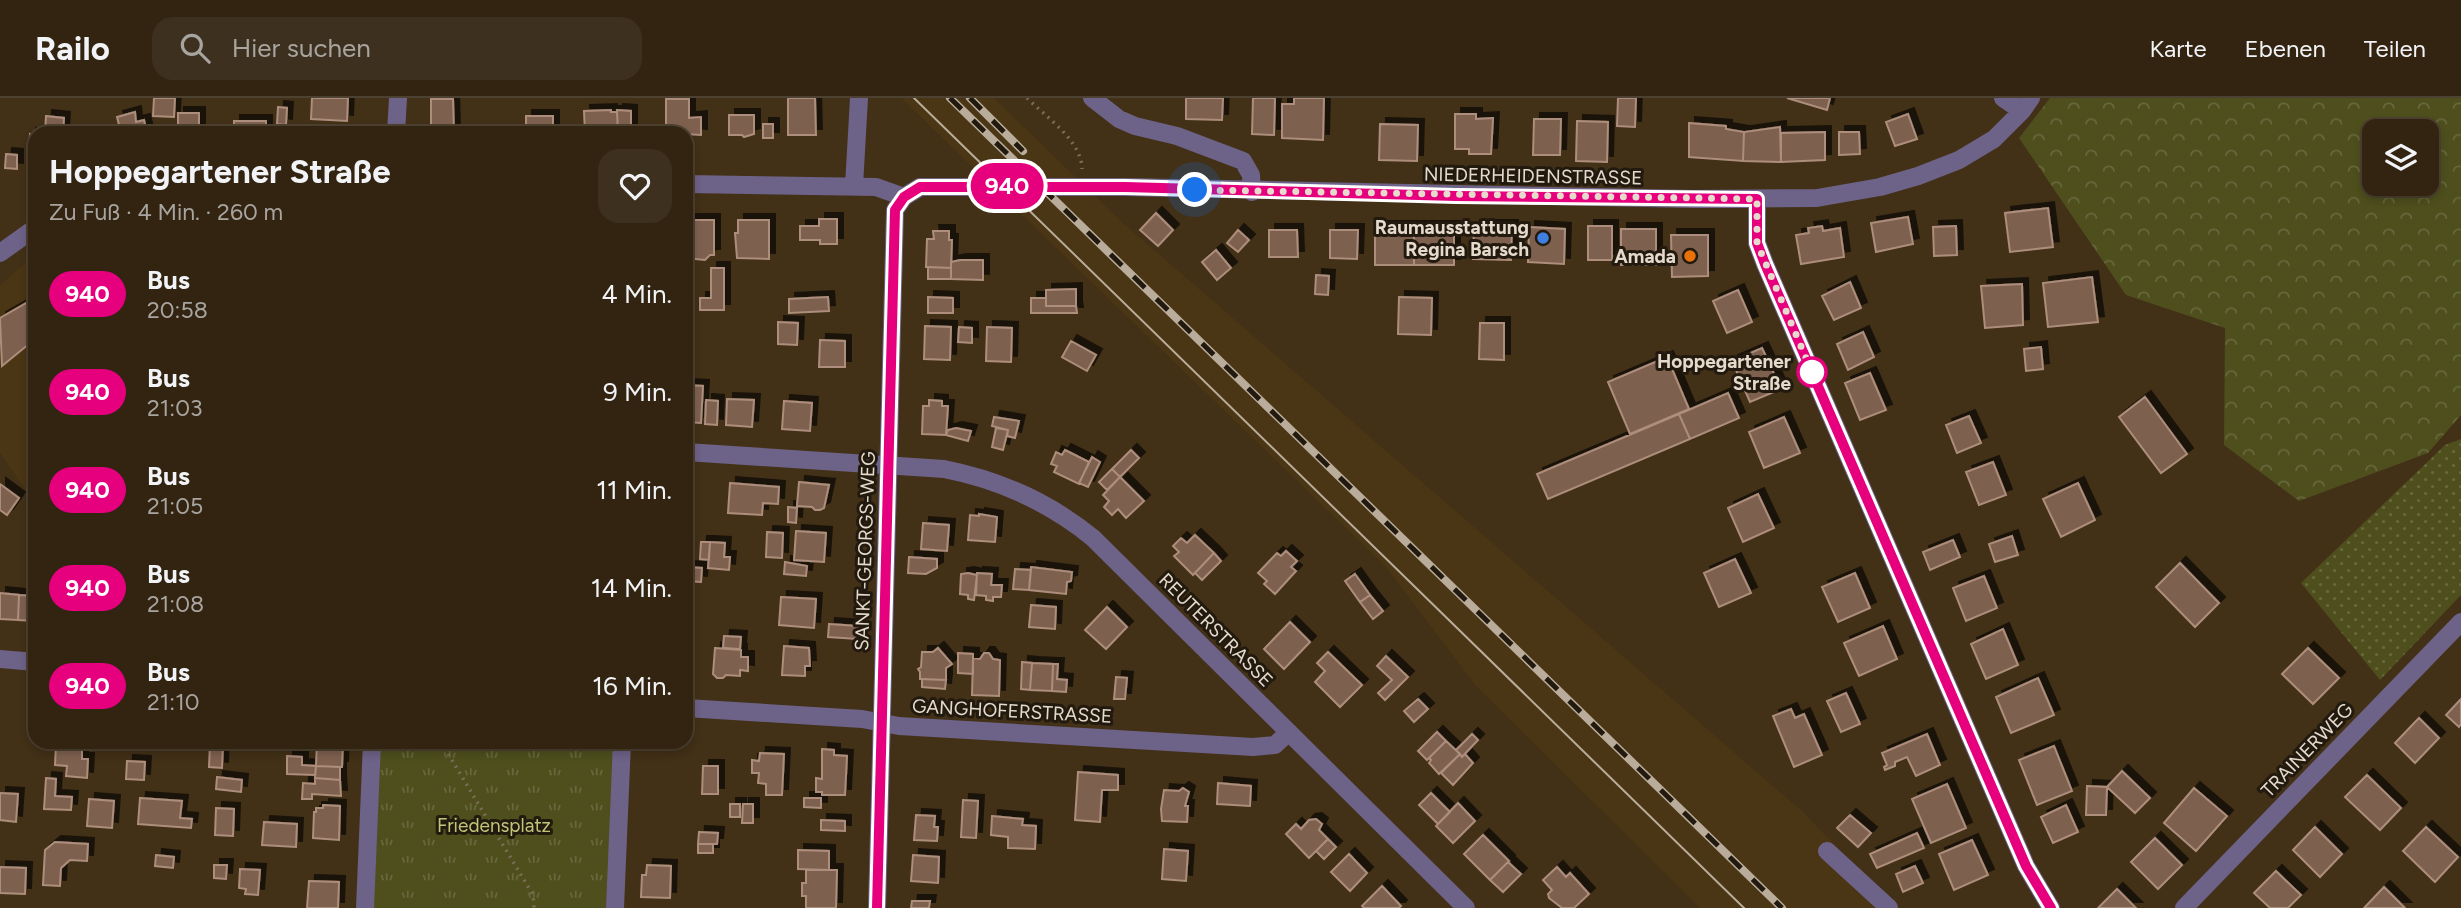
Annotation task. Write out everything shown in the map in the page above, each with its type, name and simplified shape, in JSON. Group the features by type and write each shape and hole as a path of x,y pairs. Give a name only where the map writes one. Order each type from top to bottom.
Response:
{"street":[{"path":"396,126 398,98"},
{"path":"854,186 859,98"},
{"path":"1092,98 1119,119 1135,126 1177,136 1243,161 1251,175 1252,191"},
{"path":"2003,98 2027,105"},
{"name":"NIEDERHEIDENSTRASSE","path":"904,197 920,187 1004,186 1817,198 1846,194 1918,176 1974,152 1994,139 2027,105"},
{"path":"693,184 854,186 887,189 904,197"},
{"name":"SANKT-GEORGS-WEG","path":"877,908 895,210 904,197"},
{"path":"1757,199 1757,243 1765,264 2026,866 2051,908"},
{"path":"0,253 28,233"},
{"name":"REUTERSTRASSE","path":"693,452 944,469 975,475 1015,489 1069,517 1466,908"},
{"name":"TRAINERWEG","path":"2184,908 2461,622"},
{"path":"0,659 28,661"},
{"name":"GANGHOFERSTRASSE","path":"693,708 881,721 899,726 1253,747 1275,745 1289,732"},
{"path":"365,908 372,749"},
{"path":"615,908 622,749"},
{"path":"1827,850 1889,908"}],"path":[{"path":"1027,98 1068,139 1082,159 1082,187"},
{"path":"445,749 533,895 534,908"}],"shaded area":[{"path":"901,98 994,98 1122,222 1803,812 1896,908 1700,908 1476,686 1386,567"},
{"path":"28,261 28,494 0,453 0,285"}],"green space":[{"path":"2050,98 2461,98 2461,415 2428,453 2299,501 2224,445 2225,328 2126,295 2019,138"},
{"path":"2461,439 2461,595 2380,680 2301,583 2445,445"},
{"name":"Friedensplatz","path":"380,749 615,749 607,908 373,908"}],"building":[{"path":"154,98 175,98 174,117 153,116"},
{"path":"312,98 348,98 347,121 311,119"},
{"path":"788,98 815,98 816,135 788,135"},
{"path":"1186,98 1223,98 1222,120 1186,119"},
{"path":"1253,98 1275,98 1274,135 1252,134"},
{"path":"1294,98 1324,98 1323,140 1282,138 1282,104 1294,104"},
{"path":"1618,98 1636,98 1635,127 1617,126"},
{"path":"1787,98 1830,98 1827,110"},
{"path":"431,99 453,99 454,126 431,126"},
{"path":"666,99 689,99 689,118 701,117 701,135 693,135 693,126 666,126"},
{"path":"278,107 287,108 286,125 277,124"},
{"path":"617,110 631,111 631,126 618,126"},
{"path":"584,111 617,112 618,126 585,126"},
{"path":"135,112 136,122 144,120 145,126 119,126 117,117"},
{"path":"178,113 199,113 199,126 178,126"},
{"path":"1455,114 1476,114 1476,119 1493,118 1491,154 1469,154 1469,149 1455,149"},
{"path":"1908,114 1917,139 1895,146 1886,122"},
{"path":"729,115 754,115 754,134 744,137 729,135"},
{"path":"46,116 64,118 63,126 45,126"},
{"path":"526,116 553,116 553,126 526,126"},
{"path":"1534,119 1561,119 1560,155 1533,155"},
{"path":"234,121 266,121 266,126 234,126"},
{"path":"1577,121 1608,122 1607,162 1576,161"},
{"path":"1689,123 1726,126 1726,129 1744,132 1743,161 1689,157"},
{"path":"763,124 773,124 773,138 763,138"},
{"path":"1380,124 1418,125 1417,161 1379,160"},
{"path":"1780,127 1781,162 1743,161 1744,132"},
{"path":"1825,132 1825,160 1781,162 1781,133"},
{"path":"1839,132 1859,132 1860,154 1839,155"},
{"path":"6,154 17,155 17,169 5,168"},
{"path":"2048,208 2053,247 2010,252 2005,213"},
{"path":"1156,213 1173,230 1158,246 1140,230"},
{"path":"1908,217 1913,244 1876,252 1871,223"},
{"path":"819,219 837,219 837,244 820,244 820,240 800,240 800,226 819,226"},
{"path":"693,220 714,220 714,255 705,260 693,259"},
{"path":"738,220 769,220 769,259 737,258 735,233 738,233"},
{"path":"1474,226 1512,226 1511,260 1473,259"},
{"path":"1588,226 1612,226 1612,260 1588,260"},
{"path":"1822,226 1823,231 1840,228 1844,257 1801,264 1796,235 1809,233 1808,228"},
{"path":"1956,226 1957,255 1934,256 1933,227"},
{"path":"1375,227 1414,227 1414,265 1375,265"},
{"path":"1414,227 1454,227 1454,265 1414,265"},
{"path":"1529,227 1565,229 1564,264 1528,262"},
{"path":"1621,229 1656,229 1656,265 1621,265"},
{"path":"1238,230 1249,240 1238,252 1227,243"},
{"path":"1269,230 1297,230 1298,257 1269,257"},
{"path":"1330,230 1358,230 1357,259 1330,258"},
{"path":"933,231 949,231 949,240 952,240 951,268 926,267 927,239 934,239"},
{"name":"Amada","path":"1671,235 1708,235 1708,276 1672,277"},
{"path":"1216,250 1231,268 1217,280 1202,262"},
{"path":"983,260 983,280 951,279 951,262"},
{"path":"928,267 951,268 951,279 928,279"},
{"path":"711,268 724,268 724,310 700,310 700,298 711,298"},
{"path":"1316,275 1329,276 1328,295 1315,294"},
{"path":"2092,277 2098,322 2048,327 2043,283"},
{"path":"1850,282 1861,308 1834,320 1822,296"},
{"path":"2022,284 2023,325 1985,328 1981,286"},
{"path":"1076,289 1076,306 1046,306 1046,290"},
{"path":"1738,290 1752,322 1727,333 1713,301"},
{"path":"828,297 829,311 789,313 789,299"},
{"path":"928,297 953,298 953,313 928,313"},
{"path":"1399,297 1432,298 1431,335 1398,334"},
{"path":"1031,298 1046,298 1046,306 1076,306 1077,313 1031,313"},
{"path":"28,302 28,345 2,366 0,318"},
{"path":"778,322 798,323 797,345 778,344"},
{"path":"1480,323 1504,323 1504,360 1479,359"},
{"path":"925,326 951,327 950,360 924,359"},
{"path":"959,327 972,328 972,343 958,342"},
{"path":"987,327 1012,328 1011,362 986,361"},
{"path":"1863,332 1874,357 1848,370 1837,344"},
{"path":"820,340 845,341 845,367 819,367"},
{"path":"1071,341 1096,355 1087,371 1062,357"},
{"path":"2041,347 2043,369 2026,371 2024,349"},
{"path":"1762,348 1781,389 1750,402 1732,361"},
{"path":"1667,357 1689,409 1630,434 1608,382"},
{"path":"1870,373 1886,410 1860,420 1845,383"},
{"path":"693,385 703,386 701,423 693,422"},
{"path":"1728,393 1739,418 1690,439 1679,414"},
{"path":"2145,397 2187,454 2161,473 2119,417"},
{"path":"727,399 754,400 752,427 726,425"},
{"path":"706,400 718,401 717,425 705,424"},
{"path":"929,400 942,401 942,406 948,406 946,435 922,434 923,406 929,406"},
{"path":"784,401 812,403 810,431 782,429"},
{"path":"1679,414 1690,439 1548,499 1537,474"},
{"path":"1969,416 1981,443 1957,453 1946,425"},
{"path":"994,417 1019,421 1015,438 1007,436 1008,430 992,426"},
{"path":"1784,417 1800,453 1764,468 1749,432"},
{"path":"956,428 971,431 968,441 946,435 948,430"},
{"path":"996,428 1008,430 1003,450 992,447"},
{"path":"1065,450 1089,462 1079,484 1054,472 1057,466 1051,464 1056,452 1062,455"},
{"path":"1131,450 1139,458 1120,477 1112,469"},
{"path":"1092,457 1100,462 1088,487 1079,483"},
{"path":"1993,462 2006,495 1979,505 1966,472"},
{"path":"1112,469 1120,477 1107,490 1099,482"},
{"path":"1120,477 1144,501 1126,518 1118,509 1112,515 1104,507 1109,501 1103,495"},
{"path":"799,482 829,485 824,508 815,510 812,507 797,506"},
{"path":"730,483 779,487 778,504 763,503 762,515 728,513"},
{"path":"2078,483 2095,520 2061,537 2043,499"},
{"path":"0,484 19,498 7,515 0,510"},
{"path":"1758,494 1774,528 1743,542 1728,508"},
{"path":"788,507 797,508 796,523 788,522"},
{"path":"970,515 997,517 995,542 968,540"},
{"path":"923,523 949,525 947,551 921,549"},
{"path":"796,531 826,533 824,562 794,560"},
{"path":"767,532 783,533 782,558 766,557"},
{"path":"1195,535 1214,553 1193,575 1174,556 1179,552 1173,546 1181,538 1187,543"},
{"path":"2012,536 2018,555 1995,562 1989,544"},
{"path":"1953,540 1960,557 1930,570 1923,552"},
{"path":"701,542 710,542 709,560 700,559"},
{"path":"710,542 725,543 724,557 730,557 729,570 708,568"},
{"path":"1286,551 1297,561 1291,567 1296,571 1275,594 1264,584 1267,581 1258,573 1277,553 1281,556"},
{"path":"1214,553 1221,561 1202,580 1195,573"},
{"path":"909,557 937,559 937,568 926,574 908,573"},
{"path":"1735,559 1751,593 1719,607 1704,573"},
{"path":"785,562 807,566 806,576 784,574"},
{"path":"2180,563 2219,603 2195,627 2156,587"},
{"path":"693,567 702,568 701,582 693,581"},
{"path":"1031,567 1072,572 1071,581 1067,582 1066,594 1029,590"},
{"path":"1015,569 1031,570 1029,590 1013,589"},
{"path":"977,573 992,574 991,585 1002,585 1001,597 993,597 993,601 986,600 986,596 976,595"},
{"path":"1855,573 1870,608 1838,622 1822,587"},
{"path":"961,574 977,575 974,600 968,599 968,595 960,594"},
{"path":"1355,574 1370,595 1360,602 1345,581"},
{"path":"1984,576 1997,608 1966,621 1953,588"},
{"path":"0,593 19,595 18,620 0,619"},
{"path":"19,595 28,596 28,621 18,620"},
{"path":"1370,595 1383,611 1373,619 1360,602"},
{"path":"781,597 816,599 814,628 779,625"},
{"path":"1031,605 1056,607 1055,629 1029,627"},
{"path":"1107,607 1127,627 1106,649 1085,630"},
{"path":"1290,622 1310,642 1284,669 1264,649"},
{"path":"829,624 858,626 857,639 828,637"},
{"path":"1883,626 1897,659 1859,676 1844,643"},
{"path":"2003,629 2018,665 1986,679 1971,644"},
{"path":"724,636 741,637 740,649 723,648"},
{"path":"784,646 809,648 810,666 805,666 805,676 782,675"},
{"path":"715,648 741,650 741,657 748,657 748,671 740,670 740,676 726,675 717,678 713,674"},
{"path":"938,648 952,664 946,668 946,680 920,679 918,669 921,667 922,652 933,652"},
{"path":"2308,648 2339,678 2313,704 2282,674"},
{"path":"1328,652 1362,685 1340,707 1315,682 1325,671 1317,663"},
{"path":"958,653 973,654 973,674 958,673"},
{"path":"984,653 1000,660 999,696 972,695 973,658 980,659"},
{"path":"1386,656 1408,677 1385,700 1378,693 1392,680 1377,666"},
{"path":"1022,662 1032,663 1030,690 1021,689"},
{"path":"1032,663 1053,664 1052,691 1030,690"},
{"path":"1053,664 1058,664 1057,679 1067,680 1066,692 1052,691"},
{"path":"1116,677 1127,678 1125,699 1114,699"},
{"path":"2038,678 2054,715 2011,733 1996,697"},
{"path":"922,679 946,680 945,689 922,687"},
{"path":"1846,693 1860,724 1841,732 1827,701"},
{"path":"1418,699 1428,709 1414,722 1404,711"},
{"path":"2461,699 2461,724 2459,727 2446,715"},
{"path":"1791,709 1795,718 1804,714 1822,755 1794,767 1773,716"},
{"path":"2419,718 2439,738 2415,763 2395,743"},
{"path":"1437,732 1446,741 1427,760 1418,751"},
{"path":"1472,734 1478,740 1462,757 1456,750"},
{"path":"1927,734 1940,765 1916,776 1907,757 1885,770 1887,765 1882,753"},
{"path":"1446,741 1460,754 1439,774 1429,763 1429,758"},
{"path":"2054,746 2072,791 2037,805 2019,760"},
{"path":"56,749 82,749 82,759 88,759 87,778 66,776 67,766 55,765"},
{"path":"210,749 223,749 222,768 209,767"},
{"path":"317,749 343,749 342,767 316,766"},
{"path":"822,749 834,750 834,755 847,756 845,795 822,795 822,792 816,792 816,778 822,779"},
{"path":"760,753 784,754 782,795 766,795 766,784 758,783 759,773 752,773 752,760 759,761"},
{"path":"1460,754 1462,757 1465,754 1473,763 1453,785 1441,773"},
{"path":"287,756 302,757 302,765 316,766 315,775 287,774"},
{"path":"127,761 145,762 144,780 126,779"},
{"path":"316,766 340,767 340,780 315,778"},
{"path":"703,766 718,766 718,794 702,794"},
{"path":"2122,771 2150,798 2135,813 2107,787"},
{"path":"1078,772 1118,775 1118,790 1102,790 1100,822 1075,820"},
{"path":"2367,775 2401,808 2380,830 2345,797"},
{"path":"217,777 242,780 241,792 216,789"},
{"path":"46,778 56,779 55,796 72,797 71,810 44,809"},
{"path":"315,778 340,780 341,796 312,794 312,799 302,799 303,783 315,784"},
{"path":"1218,783 1251,786 1250,806 1217,804"},
{"path":"1947,784 1966,828 1931,843 1912,799"},
{"path":"2087,786 2107,787 2106,815 2086,815"},
{"path":"1183,788 1189,792 1185,806 1188,806 1187,822 1162,821 1164,790 1179,791"},
{"path":"2194,788 2227,816 2196,851 2164,823"},
{"path":"0,793 18,794 16,822 0,820"},
{"path":"1431,793 1450,812 1438,824 1419,805"},
{"path":"140,798 182,801 180,818 192,819 191,828 138,824"},
{"path":"804,798 821,798 821,808 804,807"},
{"path":"89,799 114,801 112,828 87,826"},
{"path":"963,800 978,801 976,838 961,837"},
{"path":"1458,803 1475,821 1453,843 1436,826"},
{"path":"730,804 740,804 740,817 730,817"},
{"path":"743,804 753,804 753,823 742,823"},
{"path":"323,805 340,806 339,840 313,838 314,812 316,808 323,808"},
{"path":"2066,805 2078,832 2053,843 2041,817"},
{"path":"216,808 234,809 233,836 215,835"},
{"path":"916,815 935,816 934,827 938,827 937,841 914,840"},
{"path":"1850,815 1871,833 1858,847 1837,828"},
{"path":"992,816 1023,819 1022,825 1036,826 1035,849 1008,848 1008,837 991,835"},
{"path":"1316,819 1322,824 1319,830 1328,839 1309,858 1286,834 1296,824 1301,829 1309,820"},
{"path":"821,820 845,821 845,831 821,830"},
{"path":"264,822 297,824 296,847 262,845"},
{"path":"2315,827 2342,854 2320,877 2293,850"},
{"path":"2426,827 2458,857 2435,882 2403,851"},
{"path":"699,832 718,833 717,844 698,844"},
{"path":"1917,833 1924,848 1877,868 1870,854"},
{"path":"1483,835 1509,861 1490,880 1464,854"},
{"path":"2155,838 2182,865 2158,889 2131,862"},
{"path":"1328,839 1336,847 1324,859 1316,851"},
{"path":"1972,840 1988,875 1954,890 1939,854"},
{"path":"55,842 88,844 87,861 70,860 61,868 60,886 43,885 45,850"},
{"path":"698,844 713,844 713,853 698,853"},
{"path":"1164,849 1188,851 1186,881 1162,879"},
{"path":"798,850 829,851 829,870 798,869"},
{"path":"1349,854 1367,873 1350,891 1331,872"},
{"path":"156,855 174,857 173,868 155,866"},
{"path":"913,855 939,857 938,883 911,881"},
{"path":"1508,862 1521,874 1503,892 1490,880"},
{"path":"214,865 227,865 226,879 214,878"},
{"path":"647,865 671,866 670,898 641,897 642,875 646,875"},
{"path":"1915,866 1923,883 1903,892 1896,874"},
{"path":"0,867 26,868 25,894 0,893"},
{"path":"1557,867 1566,877 1570,873 1589,894 1574,908 1562,908 1549,898 1548,894 1552,890 1543,880"},
{"path":"240,869 260,870 258,895 245,894 246,889 239,888"},
{"path":"806,870 837,870 836,908 806,908 802,883 806,883"},
{"path":"2276,871 2301,895 2288,908 2270,908 2254,893"},
{"path":"309,881 339,882 338,908 307,908"},
{"path":"1382,886 1401,906 1364,908 1362,906"},
{"path":"2384,887 2405,908 2364,908"},
{"path":"2117,889 2136,908 2098,908"},
{"path":"912,901 930,901 929,908 911,908"}],"tram line":[{"path":"914,98 1744,908"}],"railway":[{"path":"950,98 1782,908"},
{"path":"970,98 1023,151"}],"bus line":[{"name":"940","path":"877,908 895,210 904,197 920,187 1004,186 1456,196 1757,199 1757,243 1765,264 2026,866 2051,908"}],"place":[{"name":"Raumausstattung Regina Barsch","path":"1543,238"},
{"name":"Amada","path":"1690,256"},
{"name":"Hoppegartener Straße","path":"1812,372"}],"route":[{"path":"1195,190 1757,199 1757,243 1812,372"}]}
